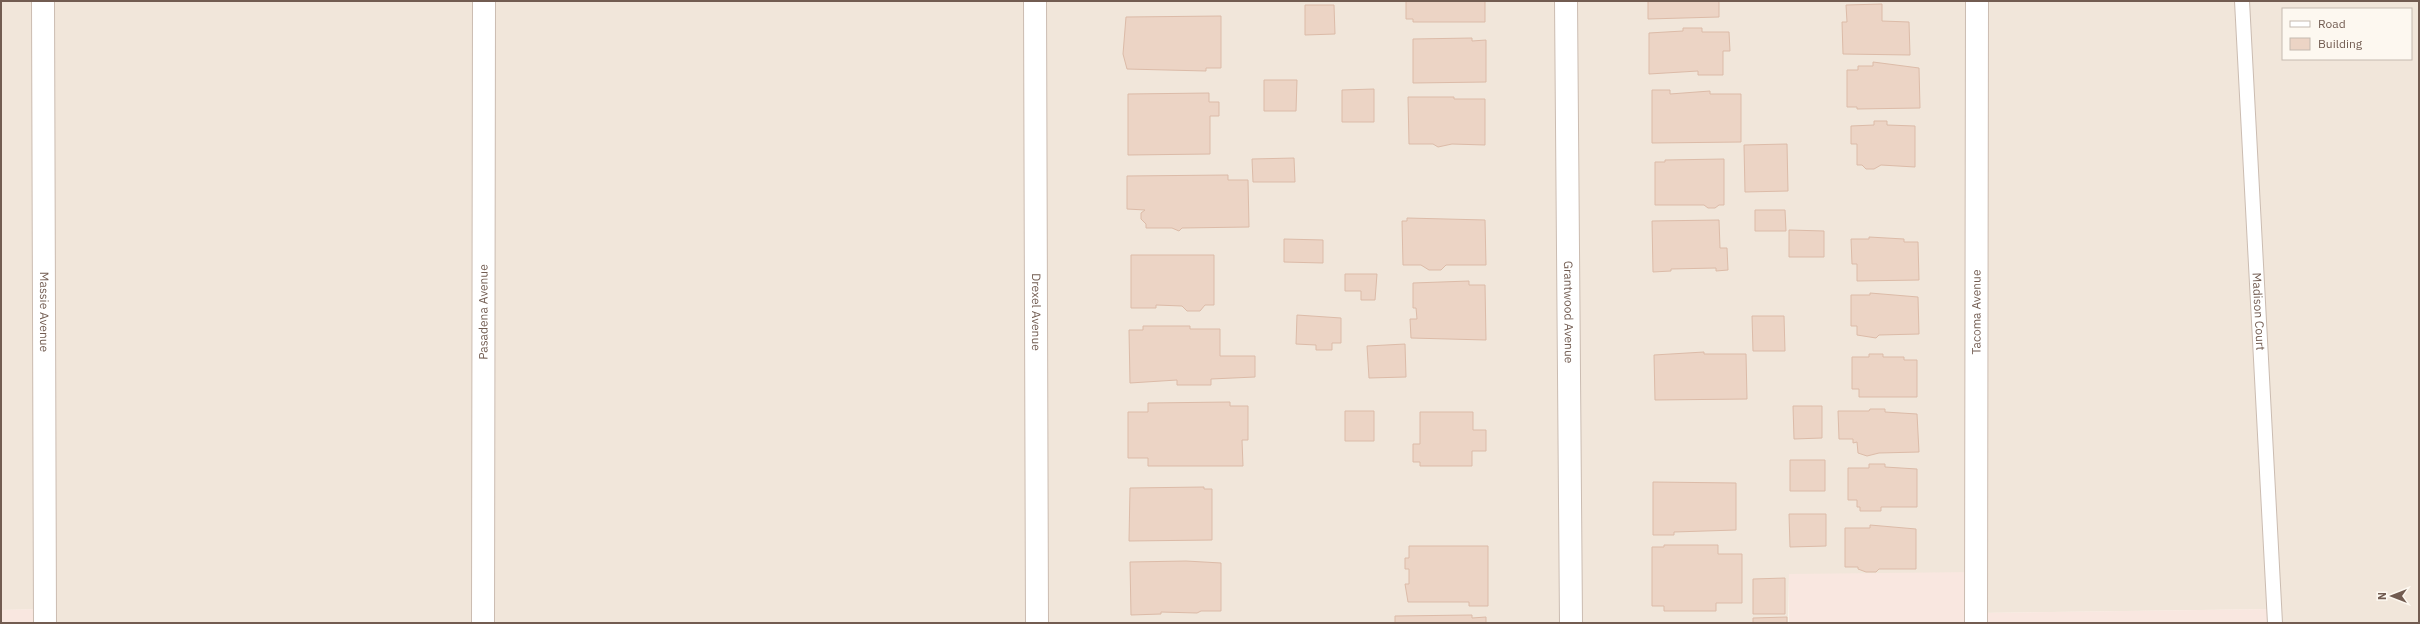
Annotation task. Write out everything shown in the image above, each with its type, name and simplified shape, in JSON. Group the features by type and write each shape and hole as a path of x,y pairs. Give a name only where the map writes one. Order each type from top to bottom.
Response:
{"street":[{"name":"Massie Avenue","path":"43,1 45,623"},
{"name":"Pasadena Avenue","path":"483,623 484,1"},
{"name":"Drexel Avenue","path":"1035,1 1036,623"},
{"name":"Grantwood Avenue","path":"1566,1 1571,623"},
{"name":"Tacoma Avenue","path":"1976,623 1977,1"}],"lane":[{"name":"Madison Court","path":"2242,1 2275,623"}],"shaded area":[{"path":"1,1 2419,1 2419,623 2275,623 2274,609 1976,613 1789,574 1788,623 45,623 45,609 1,610"},
{"path":"1976,572 1976,613 2274,609 2275,623 1789,623 1789,574"},
{"path":"45,609 45,623 1,623 1,610"}],"building":[{"path":"1406,1 1485,1 1485,22 1413,22 1413,19 1406,19"},
{"path":"1648,1 1719,1 1719,17 1648,19"},
{"path":"1882,4 1882,21 1909,22 1910,55 1843,54 1842,22 1847,22 1846,5"},
{"path":"1305,5 1334,5 1335,34 1305,35"},
{"path":"1221,16 1221,68 1206,68 1206,71 1127,69 1123,54 1126,17"},
{"path":"1683,28 1702,28 1702,32 1729,32 1730,51 1723,51 1723,75 1698,75 1698,71 1649,74 1649,33 1683,31"},
{"path":"1472,38 1472,41 1486,40 1486,82 1413,83 1413,39"},
{"path":"1873,62 1919,68 1920,108 1857,109 1857,107 1847,107 1847,70 1858,70 1858,66 1873,66"},
{"path":"1264,80 1297,80 1296,111 1264,111"},
{"path":"1374,89 1374,122 1342,122 1342,90"},
{"path":"1652,90 1670,90 1670,94 1710,91 1710,94 1741,94 1741,142 1652,143"},
{"path":"1209,93 1209,102 1219,102 1219,116 1210,116 1210,154 1128,155 1128,94"},
{"path":"1408,97 1485,99 1485,145 1452,144 1438,147 1433,144 1409,144"},
{"path":"1874,121 1887,121 1887,125 1915,126 1915,167 1881,165 1874,169 1866,169 1862,165 1857,165 1857,144 1851,144 1851,126 1874,125"},
{"path":"1787,144 1788,191 1745,192 1744,145"},
{"path":"1294,158 1295,182 1253,182 1252,159"},
{"path":"1724,159 1724,205 1719,205 1715,208 1708,208 1704,205 1655,205 1655,162 1665,162 1665,160"},
{"path":"1228,175 1228,180 1248,180 1249,227 1182,228 1179,231 1172,228 1146,228 1146,224 1141,219 1141,213 1145,210 1127,209 1127,176"},
{"path":"1755,210 1785,210 1786,231 1755,231"},
{"path":"1407,218 1485,220 1486,265 1446,265 1441,270 1429,270 1421,265 1403,265 1402,221 1407,221"},
{"path":"1719,220 1720,248 1727,248 1728,270 1716,271 1716,268 1671,269 1671,271 1653,272 1652,221"},
{"path":"1789,230 1824,231 1824,257 1789,257"},
{"path":"1869,237 1904,239 1904,242 1918,242 1919,280 1857,281 1857,264 1852,264 1851,239 1869,239"},
{"path":"1284,239 1323,240 1323,263 1284,262"},
{"path":"1131,255 1214,255 1214,305 1205,305 1200,311 1187,311 1182,306 1156,305 1156,308 1131,308"},
{"path":"1345,274 1377,274 1375,300 1361,300 1361,291 1345,291"},
{"path":"1469,281 1469,285 1485,285 1486,340 1411,338 1410,319 1417,319 1416,308 1413,308 1413,283"},
{"path":"1870,293 1918,297 1919,334 1879,335 1876,338 1857,335 1857,326 1851,326 1851,295 1870,295"},
{"path":"1297,315 1341,318 1341,343 1332,343 1332,350 1316,350 1316,345 1296,344"},
{"path":"1752,316 1784,316 1785,351 1753,351"},
{"path":"1143,326 1190,326 1190,329 1220,329 1220,356 1255,356 1255,377 1211,379 1211,385 1177,385 1177,380 1130,383 1129,330 1143,330"},
{"path":"1405,344 1406,377 1369,378 1367,346"},
{"path":"1704,352 1704,354 1746,354 1747,399 1655,400 1654,355"},
{"path":"1869,354 1883,354 1883,357 1904,357 1904,360 1917,360 1917,397 1859,397 1859,389 1852,389 1852,357 1869,357"},
{"path":"1230,402 1230,406 1248,406 1248,440 1242,440 1243,466 1148,466 1148,458 1128,458 1128,412 1148,412 1148,403"},
{"path":"1793,406 1822,406 1822,438 1794,439"},
{"path":"1870,409 1885,409 1885,412 1917,414 1919,452 1879,453 1867,456 1858,453 1857,442 1853,443 1853,439 1839,439 1838,411 1869,411"},
{"path":"1345,411 1374,411 1374,441 1345,441"},
{"path":"1420,412 1473,412 1473,430 1486,430 1486,451 1472,451 1472,466 1420,466 1420,462 1413,462 1413,444 1420,444"},
{"path":"1790,460 1825,460 1825,491 1790,491"},
{"path":"1869,464 1885,464 1885,467 1917,469 1917,507 1881,507 1881,511 1860,511 1860,507 1857,507 1857,500 1848,500 1848,468 1869,468"},
{"path":"1653,482 1736,483 1736,530 1674,532 1674,535 1653,535"},
{"path":"1204,487 1204,489 1212,489 1212,540 1129,541 1130,488"},
{"path":"1789,514 1826,514 1826,546 1790,547"},
{"path":"1870,525 1916,529 1916,569 1879,569 1876,572 1866,572 1858,569 1858,567 1845,567 1845,528 1870,528"},
{"path":"1664,545 1718,545 1718,554 1742,554 1742,603 1716,603 1716,611 1664,611 1664,606 1652,606 1652,547 1664,547"},
{"path":"1409,546 1488,546 1488,606 1469,606 1469,602 1408,602 1405,584 1409,584 1409,569 1405,569 1405,558 1409,558"},
{"path":"1186,561 1221,563 1221,611 1201,611 1197,613 1161,612 1161,614 1131,615 1130,562"},
{"path":"1785,578 1785,614 1753,614 1753,579"},
{"path":"1472,615 1472,618 1486,617 1486,623 1395,623 1395,616"},
{"path":"1787,617 1787,623 1753,623 1753,618"}]}
